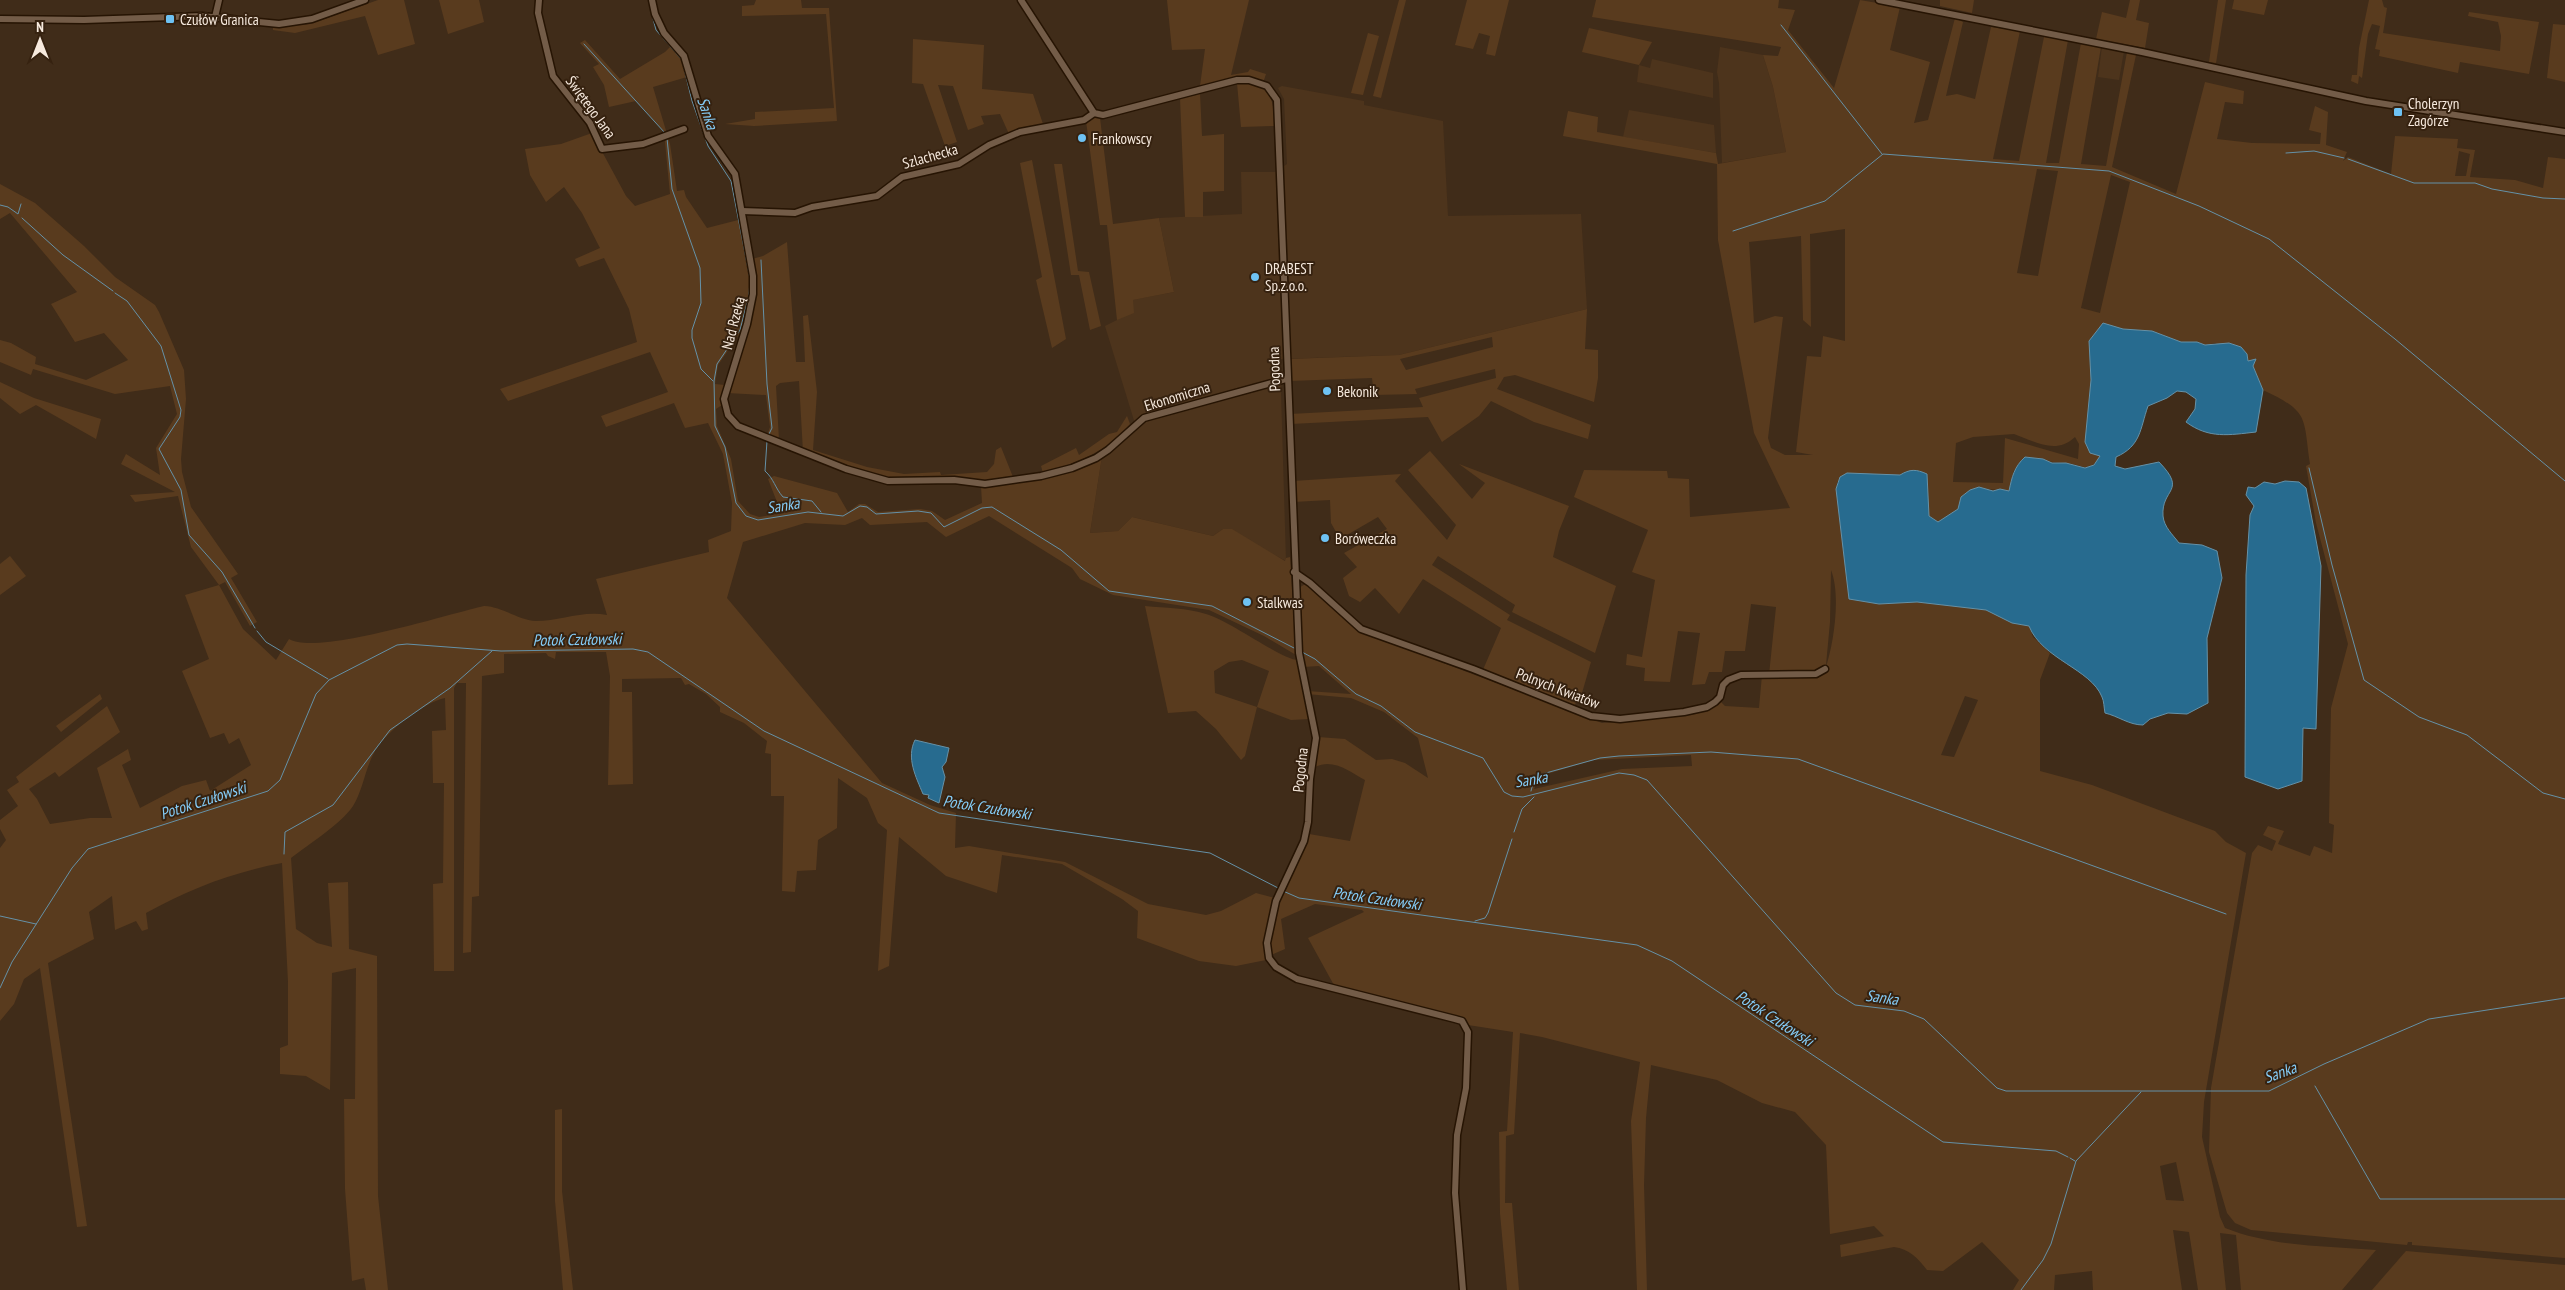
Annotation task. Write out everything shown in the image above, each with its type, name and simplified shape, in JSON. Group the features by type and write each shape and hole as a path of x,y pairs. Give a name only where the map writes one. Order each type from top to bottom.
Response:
{"street":[{"path":"215,17 219,0"},
{"path":"0,19 215,17 279,24 312,19 365,0"},
{"name":"Świętego Jana","path":"539,0 538,13 553,76 590,123 602,149 643,144 684,129"},
{"name":"Nad Rzeką","path":"652,0 655,14 664,33 684,56 711,144 728,162 735,174 753,276 753,294 743,340 724,399 724,404 732,422 748,432 816,458 888,481 970,482"},
{"path":"1020,0 1094,113"},
{"path":"1879,0 2151,54 2366,102 2565,132"},
{"name":"Pogodna","path":"1094,113 1103,115 1237,80 1258,82 1267,86 1277,100 1294,572 1299,653 1316,738 1305,838 1281,889 1267,943 1269,958 1276,967 1297,979 1455,1018 1466,1026 1468,1032 1466,1088 1457,1134 1455,1193 1463,1290"},
{"name":"Szlachecka","path":"742,211 795,213 877,196 902,177 959,164 990,145 1020,132 1084,120 1094,113"},
{"name":"Ekonomiczna","path":"970,482 985,484 1041,476 1072,468 1096,458 1108,450 1144,418 1286,379"},
{"name":"Polnych Kwiatów","path":"1294,572 1310,583 1360,629 1598,717 1620,719 1684,712 1707,707 1715,702 1720,697 1723,685 1728,680 1742,676 1816,674 1825,668"}],"shaded area":[{"path":"378,0 404,0 415,44 378,55 365,16 295,33 273,30 273,27 310,24"},
{"path":"439,0 479,0 484,22 448,34"},
{"path":"756,0 801,0 802,8 829,8 837,121 754,126 725,124 755,119 755,112 834,108 826,14 742,16 742,6 754,5"},
{"path":"1167,0 1249,0 1231,75 1248,72 1250,69 1266,74 1264,80 1238,77 1200,86 1205,49 1172,50"},
{"path":"1399,0 1406,0 1381,98 1373,96"},
{"path":"1467,0 1509,0 1495,56 1486,54 1490,36 1479,33 1473,49 1455,45"},
{"path":"1596,0 1779,0 1778,8 1795,10 1788,30 1834,88 1860,0 1900,7 1890,50 1930,62 1914,123 1928,120 1955,18 1963,22 1946,96 1957,94 1975,99 1991,27 2020,31 1993,159 2019,161 2044,37 2068,40 2046,163 2059,163 2081,43 2101,47 2081,164 2106,166 2127,52 2136,55 2112,167 2176,194 2205,82 2244,91 2243,104 2225,102 2217,139 2252,143 2320,144 2321,133 2309,130 2315,106 2328,112 2326,145 2347,152 2343,161 2348,157 2391,174 2395,136 2458,139 2457,148 2475,150 2470,177 2515,180 2543,188 2548,157 2565,159 2565,1258 2412,1245 2412,1242 2408,1242 2407,1245 2251,1230 2235,1223 2227,1213 2209,1152 2211,1088 2252,853 2258,845 2272,851 2276,841 2263,835 2268,826 2284,831 2278,844 2310,856 2314,846 2332,853 2334,825 2329,823 2331,708 2348,644 2316,523 2306,466 2310,464 2306,436 2302,418 2297,411 2289,404 2263,390 2253,366 2248,361 2215,343 2205,345 2197,342 2181,342 2152,331 2123,329 2089,342 2091,380 2085,442 2101,456 2093,465 2085,467 2043,459 2014,470 2009,491 1979,488 1961,497 1958,509 1938,522 1929,516 1907,471 1900,475 1837,482 1849,599 1879,604 1917,602 1986,610 2012,623 2029,626 2033,637 2050,653 2040,680 2040,771 2092,785 2215,831 2226,842 2246,853 2204,1102 2202,1137 2220,1217 2225,1228 2262,1239 2300,1245 2376,1250 2342,1290 2241,1290 2236,1235 2220,1233 2226,1290 2198,1290 2189,1232 2173,1230 2182,1290 2093,1290 2092,1271 2055,1275 2054,1290 2013,1290 2019,1280 1982,1242 1943,1271 1927,1270 1913,1255 1894,1247 1841,1257 1840,1245 1884,1236 1874,1226 1830,1234 1826,1145 1795,1112 1762,1103 1717,1080 1651,1065 1646,1118 1644,1185 1647,1290 1637,1290 1631,1121 1640,1062 1520,1033 1514,1134 1506,1136 1505,1203 1512,1203 1519,1290 1507,1290 1500,1213 1499,1132 1507,1131 1513,1032 1468,1025 1335,987 1308,938 1364,912 1362,910 1315,904 1281,919 1285,949 1271,955 1269,940 1275,908 1309,834 1350,841 1365,780 1335,765 1328,764 1315,767 1318,737 1345,739 1376,760 1392,759 1405,763 1428,778 1418,738 1384,712 1351,698 1307,694 1307,691 1351,694 1319,666 1303,667 1297,589 1307,583 1359,631 1602,723 1684,716 1711,707 1720,701 1725,706 1759,708 1762,675 1769,675 1776,607 1751,604 1745,651 1725,651 1722,672 1709,672 1705,684 1692,685 1700,633 1678,631 1670,682 1644,681 1645,668 1626,665 1627,654 1642,657 1655,580 1632,572 1648,530 1574,497 1584,470 1667,471 1668,478 1689,479 1690,517 1790,508 1754,433 1718,240 1717,164 1563,136 1568,111 1598,117 1597,132 1716,153 1718,164 1786,152 1773,87 1763,55 1778,56 1781,47 1592,17","holes":["2459,151 2470,154 2466,176 2455,176","2037,169 2058,171 2038,276 2017,273","2111,175 2130,182 2100,313 2081,308","1845,229 1845,341 1823,336 1821,357 1807,356 1796,452 1813,455 1785,455 1771,448 1768,438 1783,317 1775,316 1754,323 1749,242 1801,236 1803,320 1811,327 1810,234","2014,434 2038,443 2053,446 2061,445 2075,437 2079,444 2078,459 2005,438 2003,483 1953,482 1956,443 1973,437","1831,570 1836,593 1836,606 1831,647 1825,670 1823,668 1826,665 1830,622","1965,696 1978,700 1954,757 1941,755","1691,755 1692,766 1622,769 1534,789 1540,776 1594,760","2176,1162 2184,1201 2166,1200 2160,1166"]},
{"path":"1940,0 1974,0 1972,13 1940,6"},
{"path":"2130,0 2140,0 2136,20 2149,23 2145,48 2096,39 2102,12 2126,18"},
{"path":"2218,0 2226,0 2216,63 2209,62"},
{"path":"2234,0 2268,0 2264,15 2232,9"},
{"path":"2369,0 2382,0 2384,7 2387,8 2383,33 2500,51 2501,36 2498,22 2468,16 2469,12 2539,22 2529,74 2460,62 2458,73 2379,56 2380,50 2375,49 2380,26 2372,24 2368,34 2362,78 2359,76 2358,84 2351,81 2352,75 2357,75 2359,48"},
{"path":"2553,24 2565,25 2565,82 2547,78"},
{"path":"1589,28 1652,42 1639,65 1582,52"},
{"path":"1368,33 1379,36 1363,95 1351,93"},
{"path":"913,39 984,45 982,89 1033,94 1043,124 1009,134 1000,114 981,116 984,124 968,130 953,86 938,85 957,142 945,146 923,84 912,83"},
{"path":"585,40 620,79 665,52 672,45 681,55 687,77 653,87 670,144 677,191 684,190 686,197 707,228 742,219 752,277 752,294 743,334 740,333 718,365 715,384 725,385 721,397 722,405 716,409 717,426 731,459 738,501 750,514 759,517 783,513 784,506 777,502 768,479 774,476 837,493 848,512 859,504 865,504 878,512 920,509 932,511 945,520 982,503 981,486 1053,477 1072,471 1102,456 1090,533 1118,531 1132,517 1213,536 1223,529 1232,529 1285,561 1286,558 1290,557 1296,655 1264,636 1209,610 1113,595 1080,579 1072,568 989,516 946,537 927,522 870,525 862,518 845,525 805,523 743,542 727,598 882,783 930,805 956,813 955,848 969,846 1065,862 1148,904 1206,915 1221,911 1256,893 1275,898 1266,940 1266,960 1236,966 1199,961 1137,938 1138,911 1122,899 1062,864 1002,855 997,893 946,876 899,837 889,966 878,971 887,830 878,823 867,798 838,778 837,828 818,840 816,870 797,871 795,892 782,891 784,796 771,796 771,754 765,753 767,741 744,723 720,712 720,707 706,694 689,684 685,685 681,678 622,679 622,692 632,692 633,784 608,785 610,676 606,652 556,652 555,659 546,653 504,654 504,673 482,676 479,896 472,897 471,952 463,953 466,683 457,683 454,688 454,971 434,971 433,884 443,883 444,783 433,783 432,731 446,730 445,698 426,705 386,737 374,753 356,800 348,813 291,858 296,929 317,943 332,947 328,883 348,882 349,949 377,956 378,1196 388,1290 366,1290 364,1278 352,1281 345,1189 344,1099 355,1099 356,968 332,973 330,1090 306,1076 280,1074 280,1048 288,1045 288,982 282,863 229,876 178,896 146,913 148,929 142,931 136,921 115,930 112,896 89,912 94,939 48,963 87,1226 77,1227 40,968 24,979 14,1004 0,1021 0,848 6,840 0,829 0,820 18,806 7,790 19,782 16,777 107,706 120,732 59,777 55,772 29,789 37,799 50,824 90,818 112,818 97,768 128,749 131,760 122,765 140,808 182,786 206,780 210,791 251,765 239,738 229,744 224,733 210,738 182,671 209,659 185,595 219,585 243,629 276,660 289,639 304,643 354,638 484,606 536,621 589,614 607,615 596,579 709,552 708,540 731,531 732,503 723,454 708,423 685,428 674,403 606,427 601,416 668,392 650,352 508,401 500,389 637,342 629,309 604,258 579,267 575,259 600,248 582,213 564,187 546,202 530,175 525,149 561,144 592,133 626,196 635,206 670,194 664,132 636,101 609,107 604,85 593,67 599,64 580,43"},
{"path":"1720,47 1763,55 1773,87 1786,152 1722,163 1717,72"},
{"path":"2102,47 2124,51 2119,80 2098,77"},
{"path":"1652,59 1713,73 1713,98 1637,82 1639,65 1650,68"},
{"path":"1237,83 1257,86 1268,93 1273,107 1274,126 1241,127"},
{"path":"1282,86 1364,101 1364,105 1443,121 1448,216 1581,214 1587,309 1399,355 1280,359 1286,561 1223,529 1213,536 1132,517 1118,531 1090,533 1102,456 1136,427 1105,326 1117,320 1132,300 1174,292 1159,218 1242,214 1241,172 1275,172 1287,164 1284,99 1278,88"},
{"path":"1200,93 1202,136 1224,134 1224,191 1203,192 1203,217 1185,217 1180,98"},
{"path":"1629,110 1714,125 1716,153 1623,137"},
{"path":"1093,117 1100,118 1113,224 1159,218 1174,292 1133,300 1134,313 1117,320 1107,225 1100,225 1086,121"},
{"path":"1032,160 1066,339 1052,348 1036,280 1042,277 1020,163"},
{"path":"1054,164 1062,164 1078,271 1089,272 1101,326 1090,330 1079,275 1071,275"},
{"path":"0,184 35,203 84,246 115,277 155,305 159,312 184,370 186,399 181,459 182,472 191,507 238,574 231,578 257,622 250,626 225,582 219,585 191,547 178,496 135,502 130,495 175,492 121,464 126,454 160,475 156,448 177,414 170,386 115,394 33,369 31,375 0,362 0,340 11,343 36,357 35,364 86,380 128,360 104,333 75,342 51,304 77,292 10,213 0,219"},
{"path":"787,242 796,362 805,362 803,316 808,315 817,392 813,450 867,467 904,474 940,472 941,475 987,472 994,464 996,450 1001,447 1013,477 995,481 884,478 803,452 799,381 780,383 776,386 779,440 767,436 770,427 766,395 727,393 749,322 752,259 763,256"},
{"path":"1587,309 1585,349 1598,350 1598,378 1594,402 1515,375 1504,377 1497,389 1591,425 1588,439 1534,422 1491,401 1479,416 1442,442 1428,417 1291,424 1290,414 1423,407 1419,398 1496,378 1495,369 1415,389 1417,394 1374,395 1372,378 1289,381 1288,359 1399,355","holes":["1492,337 1493,347 1406,370 1400,359"]},
{"path":"0,382 34,398 101,419 96,439 36,405 20,414 0,398"},
{"path":"1127,416 1130,424 1121,434 1101,449 1068,465 1043,473 1041,466 1076,448 1079,455 1109,434 1117,432"},
{"path":"1430,451 1472,499 1485,483 1459,464 1569,506 1559,531 1553,557 1616,586 1595,653 1512,612 1515,605 1438,556 1432,565 1510,615 1507,620 1591,662 1582,693 1574,706 1482,672 1501,628 1423,579 1399,614 1375,588 1360,602 1349,596 1343,578 1357,567 1344,553 1387,529 1378,517 1340,539 1331,523 1330,500 1293,502 1293,481 1401,474 1395,481 1447,540 1456,525 1408,470"},
{"path":"10,556 26,576 0,595 0,564"},
{"path":"1145,606 1184,609 1206,614 1228,624 1280,654 1298,660 1309,719 1291,720 1257,707 1245,756 1241,760 1216,729 1196,711 1168,713","holes":["1242,660 1269,671 1257,707 1215,693 1214,671 1229,662"]},
{"path":"100,694 102,699 61,732 56,726"},
{"path":"562,1109 562,1191 573,1290 563,1290 555,1201 555,1110"},
{"path":"2406,1251 2565,1265 2565,1290 2372,1290"}],"water":[{"path":"2103,323 2123,329 2152,331 2181,342 2197,342 2205,345 2229,343 2241,347 2247,354 2248,361 2256,359 2253,366 2263,390 2256,432 2220,434 2203,431 2195,427 2186,422 2195,409 2196,399 2186,392 2177,391 2167,398 2148,406 2135,442 2124,453 2116,457 2115,466 2125,469 2159,462 2172,479 2171,490 2163,507 2163,516 2167,527 2179,543 2202,545 2217,551 2222,578 2207,638 2208,703 2187,714 2168,713 2150,719 2143,725 2133,724 2105,713 2103,699 2096,687 2044,647 2035,637 2029,626 2012,623 1986,610 1917,602 1879,604 1849,599 1836,489 1840,477 1847,473 1900,475 1913,470 1920,471 1927,474 1929,516 1938,522 1958,509 1961,497 1970,490 1979,487 1993,491 2000,489 2009,491 2016,468 2025,457 2085,468 2094,465 2100,456 2090,453 2085,442 2091,380 2089,341"},
{"path":"2285,481 2299,482 2306,488 2321,566 2316,729 2303,728 2302,781 2278,789 2245,777 2246,575 2250,515 2254,506 2246,495 2248,487 2255,488 2264,482 2275,484"},
{"path":"915,740 949,748 946,762 942,767 945,777 939,803 928,798 929,795 923,794 918,781 911,754"}],"waterway":[{"name":"Sanka","path":"652,15 656,30 682,60 692,101 708,146 731,181 750,279 749,295 740,330 717,364 714,381 715,426 725,447 736,503 746,516 758,520 808,512 843,516 860,506 867,507 876,514 918,511 931,513 944,527 982,508 992,507 1061,550 1109,591 1212,606 1294,648"},
{"path":"1781,25 1882,154"},
{"path":"584,44 665,133"},
{"path":"667,138 672,189 700,268 701,303 692,330 692,338 701,369 713,381"},
{"path":"2286,153 2314,151 2344,158"},
{"path":"1733,231 1825,201 1883,154 2109,171 2199,206 2269,239 2395,339 2565,481"},
{"path":"2348,159 2414,183 2475,183 2492,189 2543,198 2565,199"},
{"path":"0,205 8,207 18,214 21,204"},
{"path":"22,218 63,255 113,291"},
{"path":"761,260 767,384 772,428 768,436"},
{"path":"115,293 127,301 161,346 181,410 180,417 159,449 181,490 189,535 222,572 255,628"},
{"path":"767,441 765,471 780,494 783,497 812,501 821,512"},
{"path":"2309,468 2332,565 2364,680 2419,717 2467,735 2543,793 2565,799"},
{"path":"257,631 266,642 328,679"},
{"name":"Potok Czułowski","path":"0,988 12,962 72,868 88,849 268,791 280,780 316,694 329,680 397,645 407,644 501,651 633,649 648,652 764,731 939,813 1210,853 1280,889"},
{"path":"284,854 285,832 333,805 390,730 450,688 492,651"},
{"name":"Sanka","path":"1302,652 1315,659 1356,694 1381,706 1415,732 1483,758 1504,792 1512,796 1523,797 1619,773 1634,775 1647,780 1836,993 1855,1005 1904,1011 1924,1019 1997,1088 2006,1091 2269,1091 2324,1064 2429,1019 2565,998"},
{"path":"1531,791 1535,776 1600,758 1711,752 1798,759 2226,914"},
{"path":"1514,832 1522,809 1534,797"},
{"path":"1475,921 1485,918 1488,913 1512,839"},
{"name":"Potok Czułowski","path":"1283,891 1299,898 1637,945 1672,961 1943,1142 2056,1151 2068,1157"},
{"path":"0,916 36,924"},
{"path":"2315,1086 2380,1199 2565,1199"},
{"path":"2021,1290 2043,1260 2051,1244 2076,1161 2141,1092"},
{"path":"2070,1158 2075,1161"}],"place":[{"name":"Czułów Granica","path":"170,19"},
{"name":"Cholerzyn Zagórze","path":"2398,112"},
{"name":"Frankowscy","path":"1082,138"},
{"name":"DRABEST Sp.z.o.o.","path":"1255,277"},
{"name":"Bekonik","path":"1327,391"},
{"name":"Boróweczka","path":"1325,538"},
{"name":"Stalkwas","path":"1247,602"}]}
